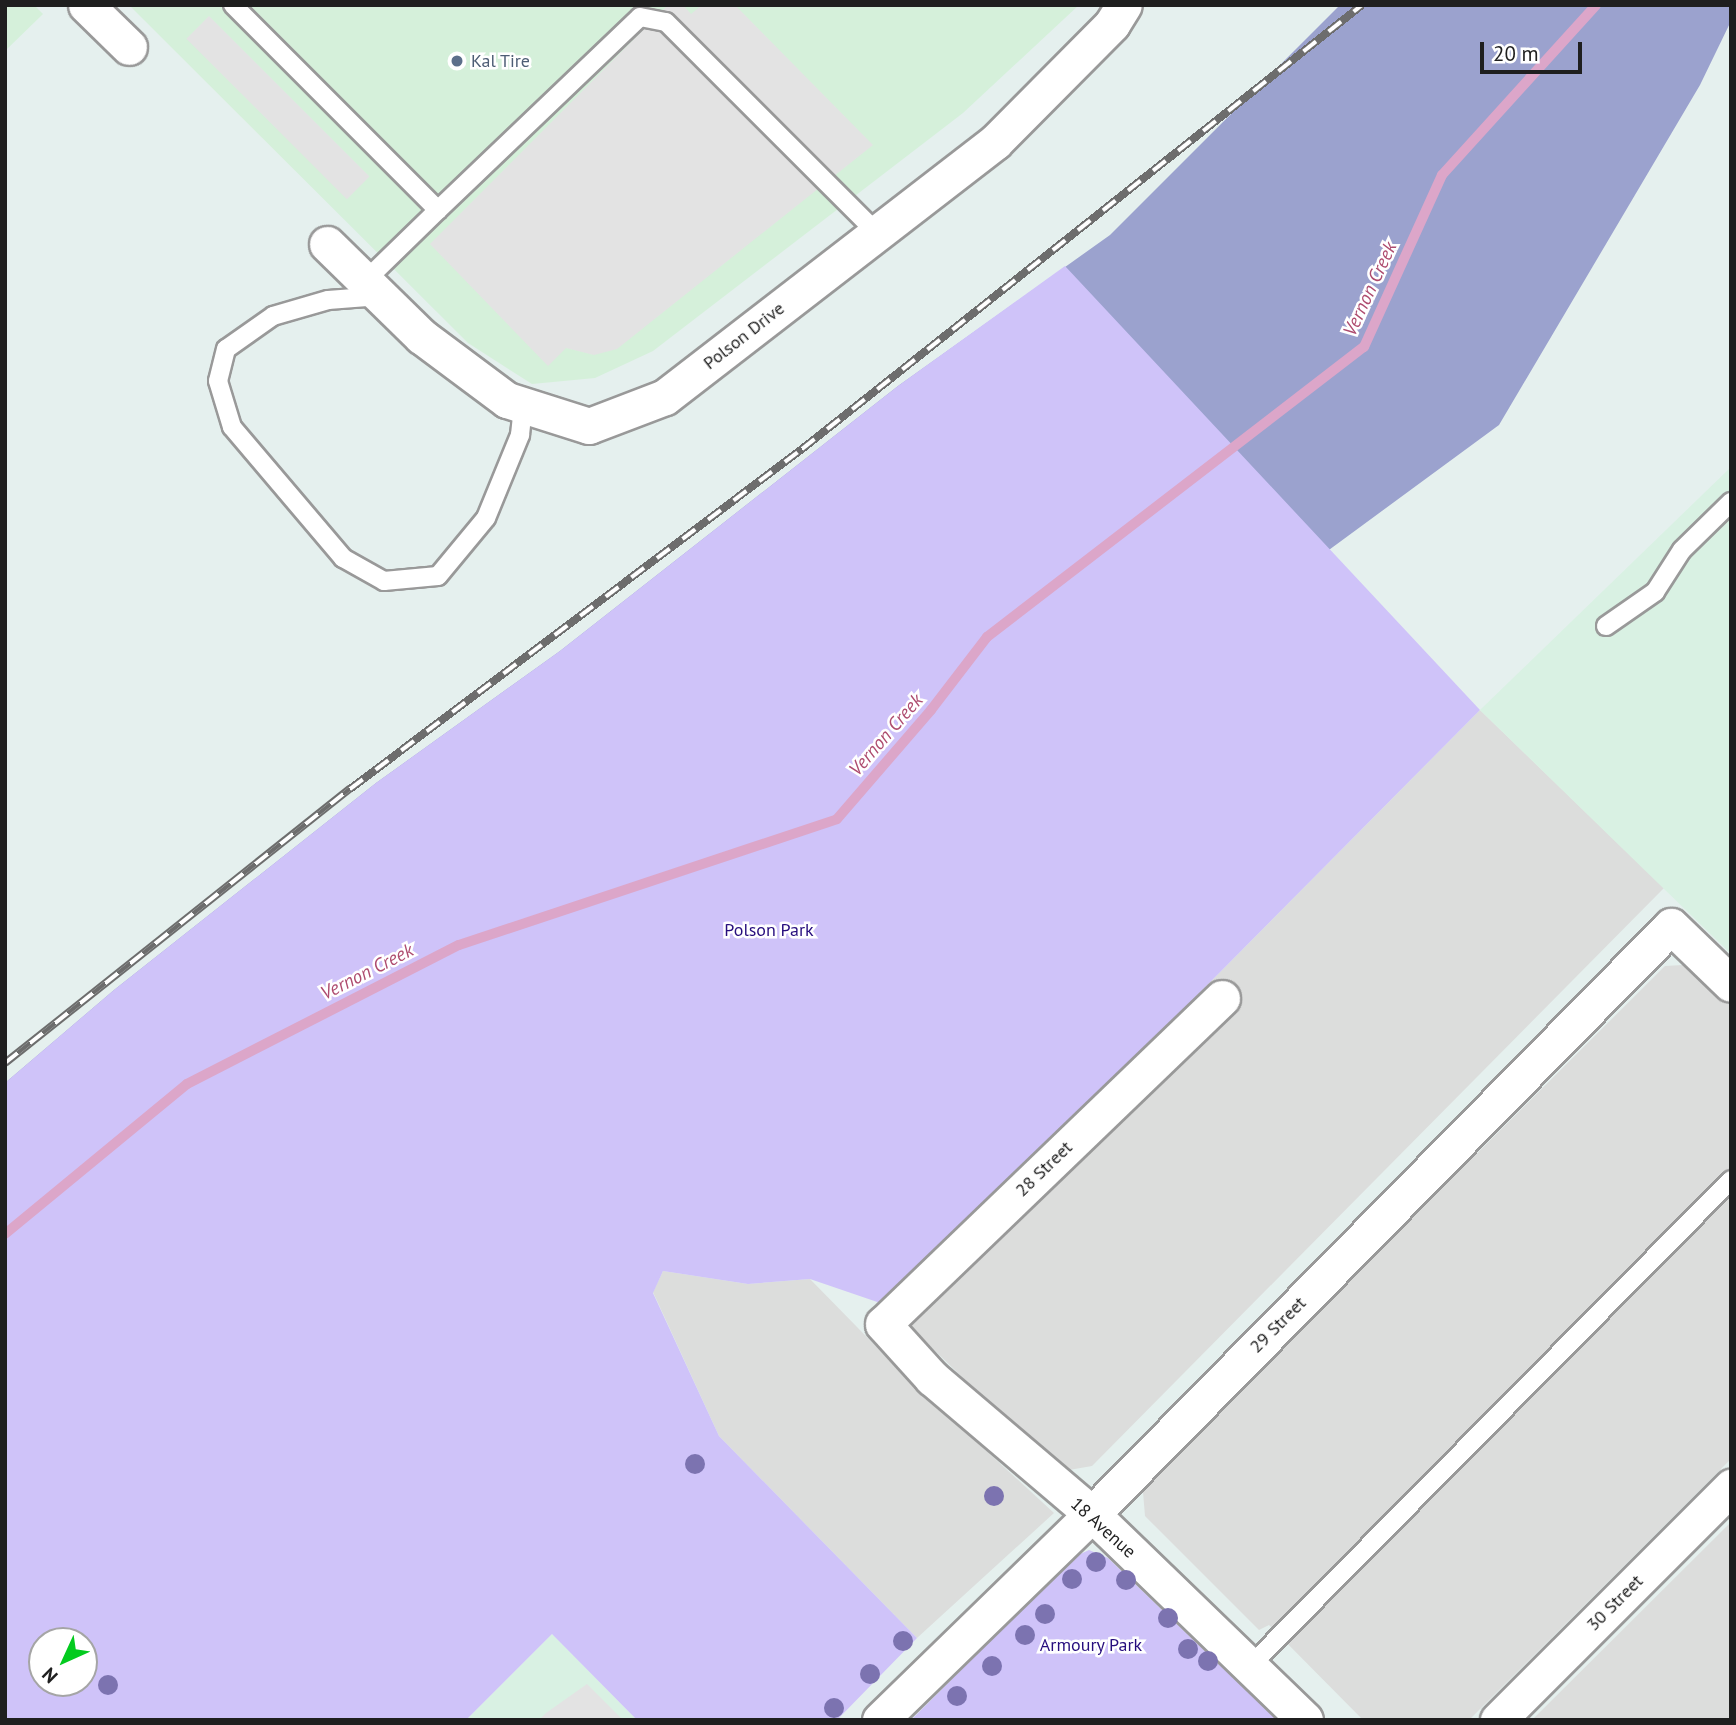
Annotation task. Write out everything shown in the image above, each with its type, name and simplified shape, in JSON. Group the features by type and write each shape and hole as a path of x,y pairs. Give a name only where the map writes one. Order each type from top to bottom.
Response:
{"street":[{"name":"Polson Drive","path":"327,244 421,336 507,400 589,426 665,397 995,142 1112,24 1124,5"},
{"path":"97,9 129,47"},
{"name":"29 Street","path":"880,1720 1092,1514 1671,926 1731,984"},
{"name":"28 Street","path":"897,1341 883,1324 1222,998"},
{"name":"18 Avenue","path":"897,1341 1045,1479 1092,1514 1305,1720"},
{"name":"30 Street","path":"1498,1720 1731,1487"}],"lane":[{"path":"233,5 438,210"},
{"path":"523,405 520,435 486,519 438,576 384,581 342,558 232,427 218,381 226,349 273,316 372,288 438,210 640,17 666,22 877,233"},
{"path":"1606,626 1655,592 1682,550 1731,502"},
{"path":"1249,1667 1731,1180"}],"shaded area":[{"path":"5,5 34,5 43,14 5,51"},
{"path":"129,5 1079,5 963,113 653,351 595,378 532,384 468,343"},
{"path":"668,5 683,5 691,14 702,5 735,5 873,145 617,349 594,355 566,348 548,366 430,244"},
{"path":"1340,5 1731,5 1731,21 1700,85 1499,425 1190,652 5,1083 114,990 376,783 560,651 898,386 1110,235"},
{"path":"209,16 370,177 347,199 186,39"},
{"path":"1731,467 1731,954 1480,710"},
{"path":"1480,710 1664,888 1092,1466 1069,1470 1038,1451 889,1306"},
{"path":"1683,965 1695,970 1731,1006 1731,1459 1469,1720 1363,1720 1269,1625 1259,1630 1145,1516 1143,1492 1159,1470 1665,966"},
{"path":"663,1271 748,1284 810,1279 904,1375 1054,1513 917,1638 719,1436 653,1292"},
{"path":"1731,1522 1731,1720 1532,1720"},
{"path":"552,1634 637,1720 466,1720"},
{"path":"587,1684 623,1720 539,1720 546,1713"}],"green space":[{"name":"Polson Park","path":"1065,266 1480,710 889,1306 810,1279 748,1284 663,1271 653,1293 719,1436 917,1638 837,1720 637,1720 552,1634 466,1720 5,1720 5,1083 114,990 376,783 560,651 898,386"},
{"name":"Armoury Park","path":"1089,1550 1108,1558 1277,1720 911,1720 1074,1557"}],"waterway":[{"name":"Vernon Creek","path":"5,1234 187,1084 459,945 837,819 931,710 987,637 1364,347 1442,175 1596,5"}],"railway":[{"path":"5,1063 350,789 802,449 1362,5"}],"place":[{"name":"Kal Tire","path":"457,61"}]}
